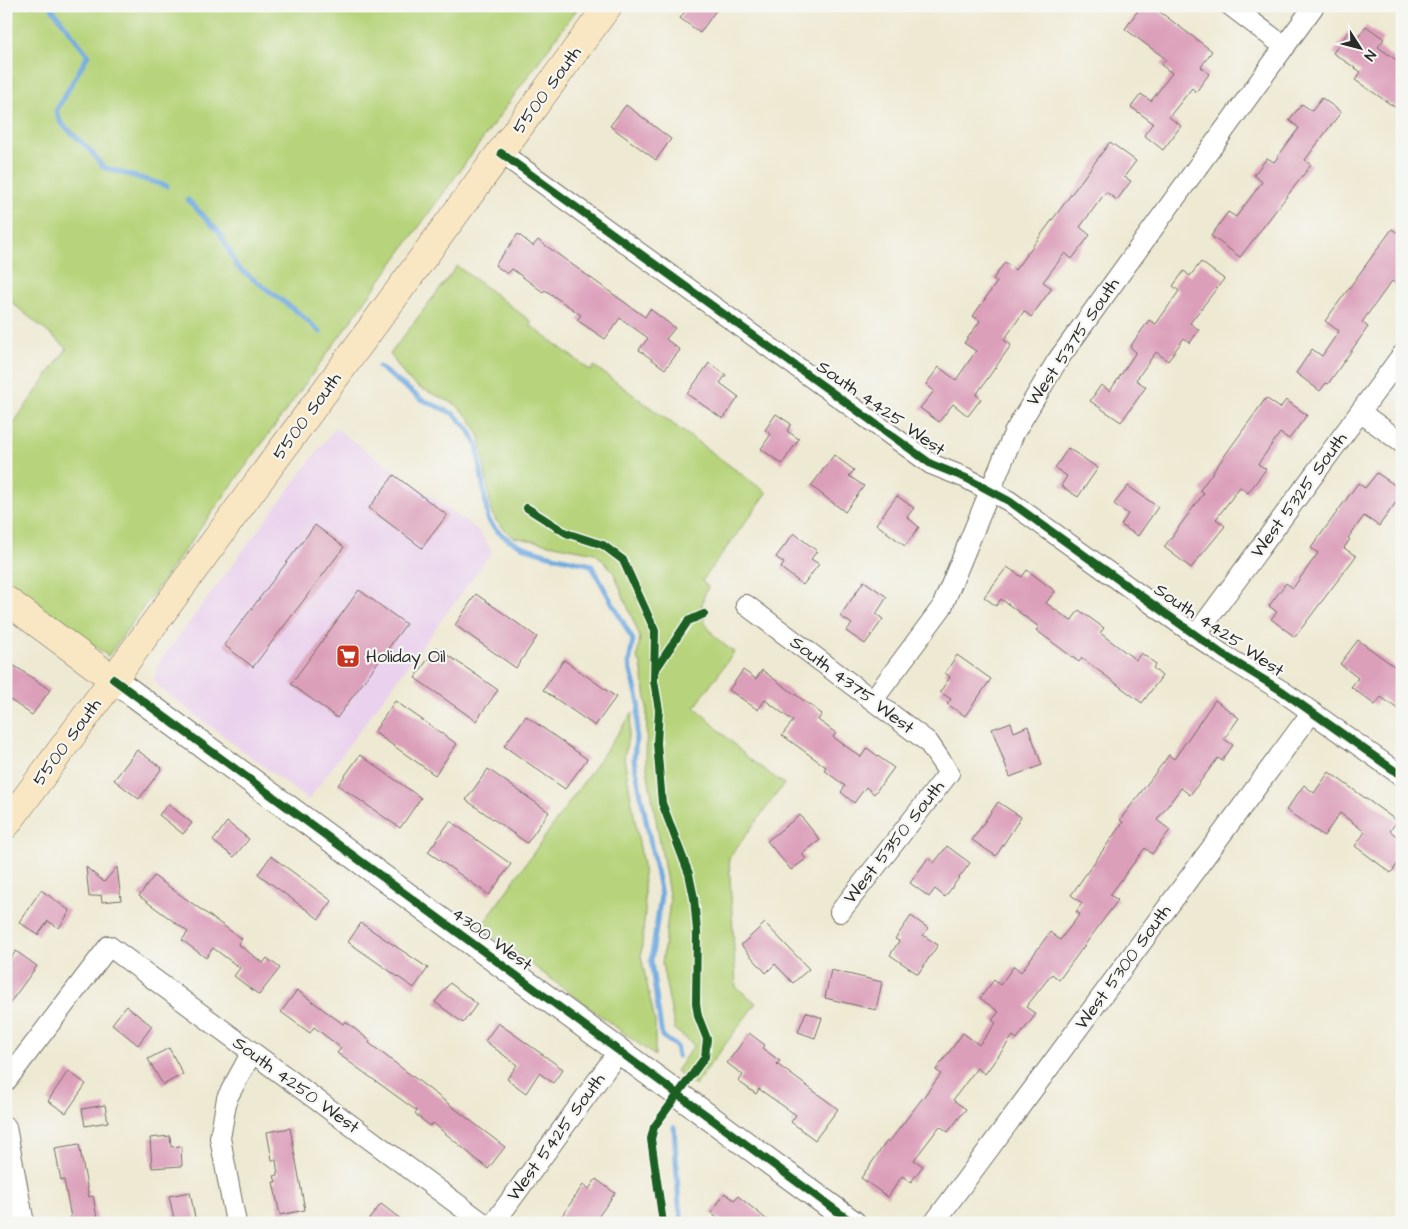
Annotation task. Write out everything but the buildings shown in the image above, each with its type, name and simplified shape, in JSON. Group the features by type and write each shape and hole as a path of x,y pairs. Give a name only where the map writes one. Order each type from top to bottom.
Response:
{"main road":[{"name":"5500 South","path":"6,825 608,6"},
{"path":"6,600 114,679"}],"street":[{"path":"1230,6 1285,47"},
{"name":"West 5375 South","path":"872,700 942,607 1014,433 1056,361 1314,6"},
{"name":"South 4425 West","path":"501,153 930,464 990,490 1009,501 1196,635 1312,712 1402,776"},
{"name":"West 5325 South","path":"1196,635 1402,355"},
{"path":"1360,412 1402,443"},
{"name":"South 4375 West","path":"746,605 928,742 949,773"},
{"name":"4300 West","path":"114,679 853,1223"},
{"name":"West 5300 South","path":"934,1223 1312,712"},
{"name":"West 5350 South","path":"840,912 949,773"},
{"name":"South 4250 West","path":"6,1081 109,946 483,1223"},
{"name":"West 5425 South","path":"494,1223 619,1051"},
{"path":"236,1223 220,1138 227,1098 252,1052"},
{"path":"6,1128 24,1223"}],"shaded area":[{"path":"335,428 479,531 492,552 308,800 159,687 154,678 158,664"}],"green space":[{"path":"6,6 579,6 108,656 6,580 6,434 67,348 6,298"},
{"path":"457,266 532,322 530,325 591,371 594,366 767,493 702,581 708,587 702,607 706,624 718,639 734,652 695,707 747,757 784,784 729,858 736,987 756,1003 695,1085 676,1071 694,1045 675,1030 662,964 670,900 646,763 647,706 641,664 637,659 640,637 613,571 595,553 513,537 496,521 491,508 480,437 470,419 455,404 420,388 407,379 390,354"},
{"path":"633,712 624,758 643,865 645,911 641,956 655,1022 655,1056 481,927"}],"waterway":[{"path":"50,6 88,55 56,111 61,123 90,150 103,167 167,186"},
{"path":"188,200 220,233 237,267 300,314 320,332"},
{"path":"379,367 421,399 454,414 469,430 477,445 488,519 496,530 507,538 534,551 591,565 633,640 629,663 639,703 634,760 661,895 651,961 662,1036 676,1046 678,1056"},
{"path":"674,1127 679,1207 683,1223"}],"cycle path":[{"path":"501,153 931,464 966,478 1009,501 1222,654 1282,691 1402,776"},
{"path":"527,508 566,533 603,545 623,560 655,631 654,681 659,710 657,743 662,803 689,874 694,898 697,931 696,1003 698,1016 707,1039 705,1057 654,1127 651,1139 663,1223"},
{"path":"656,669 688,621 704,614"},
{"path":"113,679 853,1223"}],"place":[{"name":"Holiday Oil","path":"348,656"}]}
